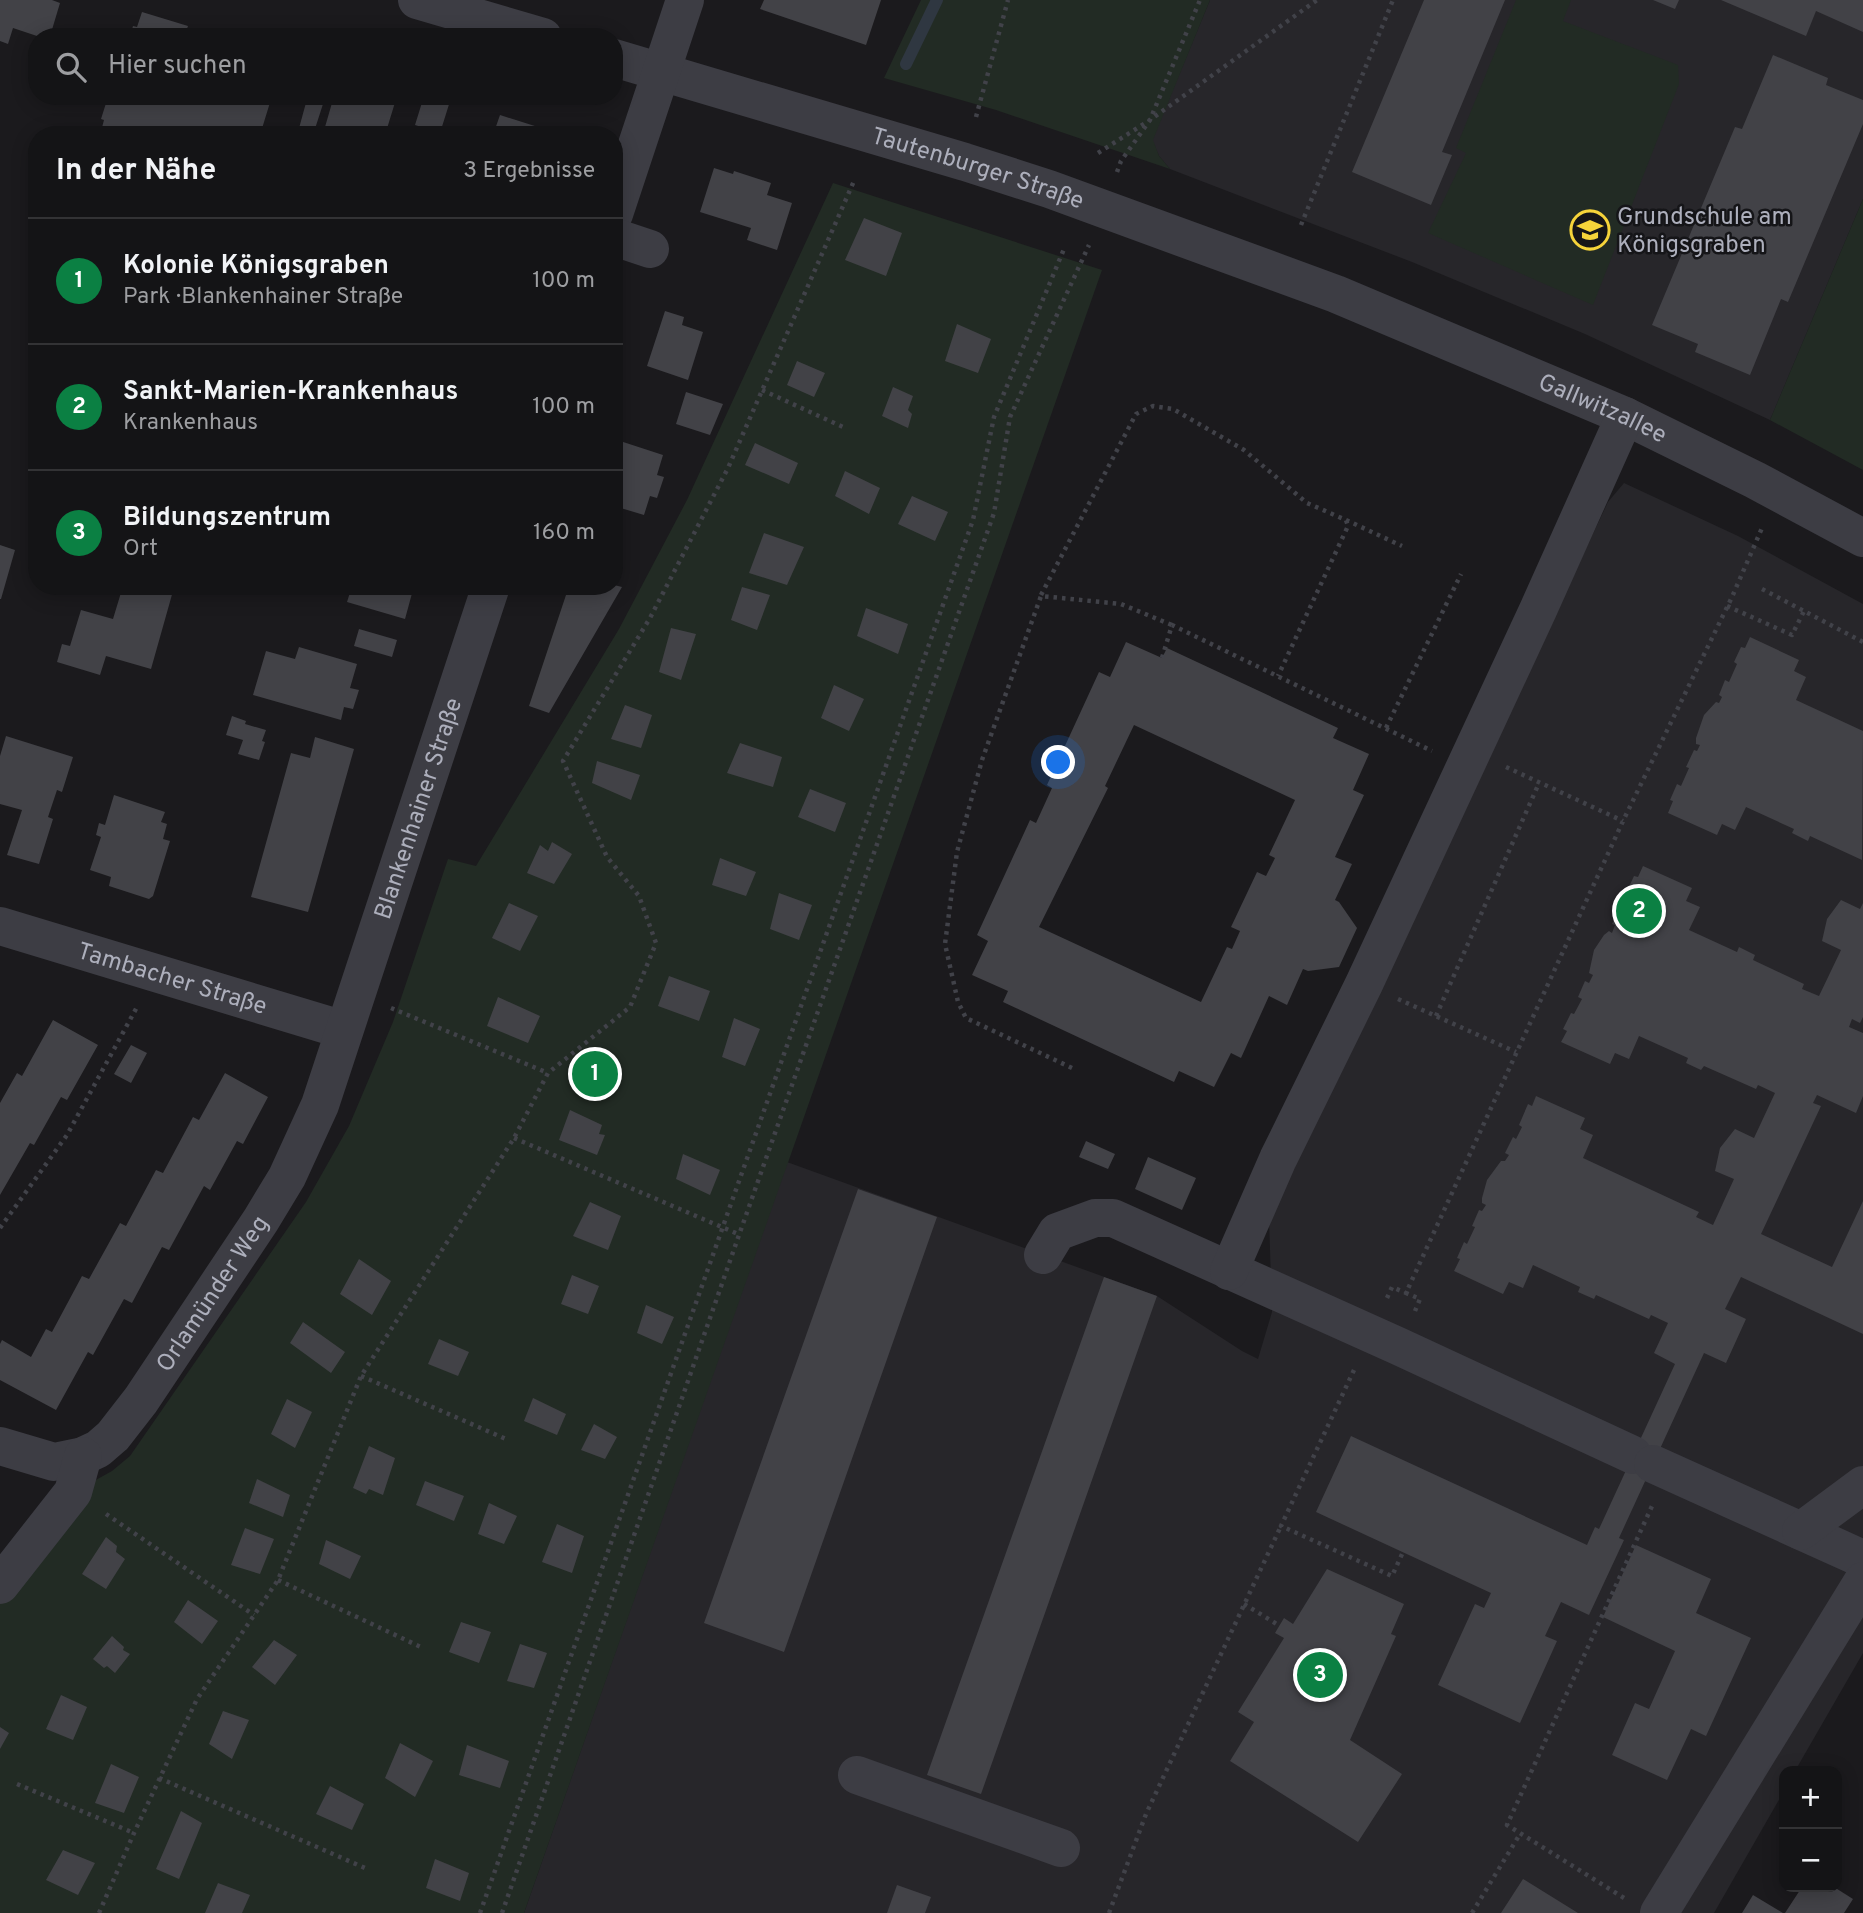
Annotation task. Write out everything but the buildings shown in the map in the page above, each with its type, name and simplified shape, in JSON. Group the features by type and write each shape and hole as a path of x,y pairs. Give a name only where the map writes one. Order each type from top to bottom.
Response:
{"street":[{"path":"417,0 512,28"},
{"path":"623,187 685,0"},
{"name":"Tautenburger Straße","path":"623,61 1013,177 1336,294"},
{"path":"623,240 650,248"},
{"name":"Gallwitzallee","path":"1336,294 1625,416 1863,538"},
{"path":"1229,1271 1278,1159 1364,984 1625,416"},
{"name":"Blankenhainer Straße","path":"344,1030 488,595"},
{"name":"Tambacher Straße","path":"0,926 344,1030"},
{"name":"Orlamünder Weg","path":"0,1446 54,1462 98,1449 126,1422 281,1187 320,1105 344,1030"},
{"path":"1042,1255 1057,1233 1095,1218 1113,1218 1863,1559"},
{"path":"0,1585 73,1492 83,1455"},
{"path":"1801,1531 1863,1485"},
{"path":"1642,1906 1863,1581"},
{"path":"857,1775 1061,1848"}],"path":[{"path":"976,117 1008,0"},
{"path":"1121,161 1150,120 1200,0"},
{"path":"1098,153 1150,120 1317,0"},
{"path":"1301,225 1393,0"},
{"path":"99,1913 197,1699 278,1580 361,1376 514,1138 548,1073 630,1007 656,943 639,896 607,858 563,761 650,618 728,468 854,181"},
{"path":"480,1913 973,520 994,417 1064,249"},
{"path":"502,1913 994,513 1010,417 1084,258"},
{"path":"762,390 843,427"},
{"path":"1072,1068 966,1018 958,1002 946,944 957,852 982,760 1041,596 1136,414 1153,406 1173,409 1244,450 1307,503 1402,546"},
{"path":"1406,1293 1623,821 1727,606 1777,492"},
{"path":"1278,676 1348,526 1346,520"},
{"path":"1386,728 1461,574"},
{"path":"1762,589 1863,642"},
{"path":"1041,596 1121,604 1172,625 1386,728 1539,783 1623,821"},
{"path":"1727,606 1792,635 1804,611"},
{"path":"1162,658 1172,625"},
{"path":"1436,1016 1539,783"},
{"path":"1364,984 1516,1052"},
{"path":"0,1228 67,1135 138,1006"},
{"path":"390,1008 548,1073"},
{"path":"514,1138 739,1234"},
{"path":"1110,1913 1146,1814 1281,1526 1384,1340 1420,1300 1392,1287 1384,1340"},
{"path":"361,1376 506,1439"},
{"path":"1642,1906 1507,1825 1651,1463"},
{"path":"73,1492 254,1615"},
{"path":"1281,1526 1392,1576 1403,1552"},
{"path":"278,1580 423,1648"},
{"path":"1244,1604 1280,1626"},
{"path":"159,1778 365,1868"},
{"path":"17,1784 134,1833"},
{"path":"1472,1913 1520,1834"}],"shaded area":[{"path":"921,0 1210,0 1153,140 1159,156 1170,169 996,110 884,78"},
{"name":"Grundschule am Königsgraben","path":"1210,0 1863,0 1863,199 1770,420 1585,334 1412,262 1170,169 1159,156 1152,140"},
{"path":"1516,0 1571,0 1563,21 1678,65 1679,84 1593,305 1428,233 1466,153 1456,148"},
{"path":"833,183 1102,270 524,1913 0,1913 0,1571 94,1481 130,1456 306,1202 349,1126 393,1022 448,859 476,866 619,629 687,500"},
{"path":"1863,199 1863,470 1770,420"},
{"path":"1624,483 1738,536 1863,604 1863,1653 1798,1766 1779,1766 1779,1800 1714,1913 524,1913 787,1162 1157,1296 1258,1359 1272,1312 1269,1218 1608,502"}],"waterway":[{"path":"906,64 937,0"}],"place":[{"name":"Grundschule am Königsgraben","path":"1590,230"},
{"name":"Sankt-Marien-Krankenhaus","path":"1639,911"},
{"name":"Kolonie Königsgraben","path":"595,1074"},
{"name":"Bildungszentrum","path":"1320,1675"}]}
